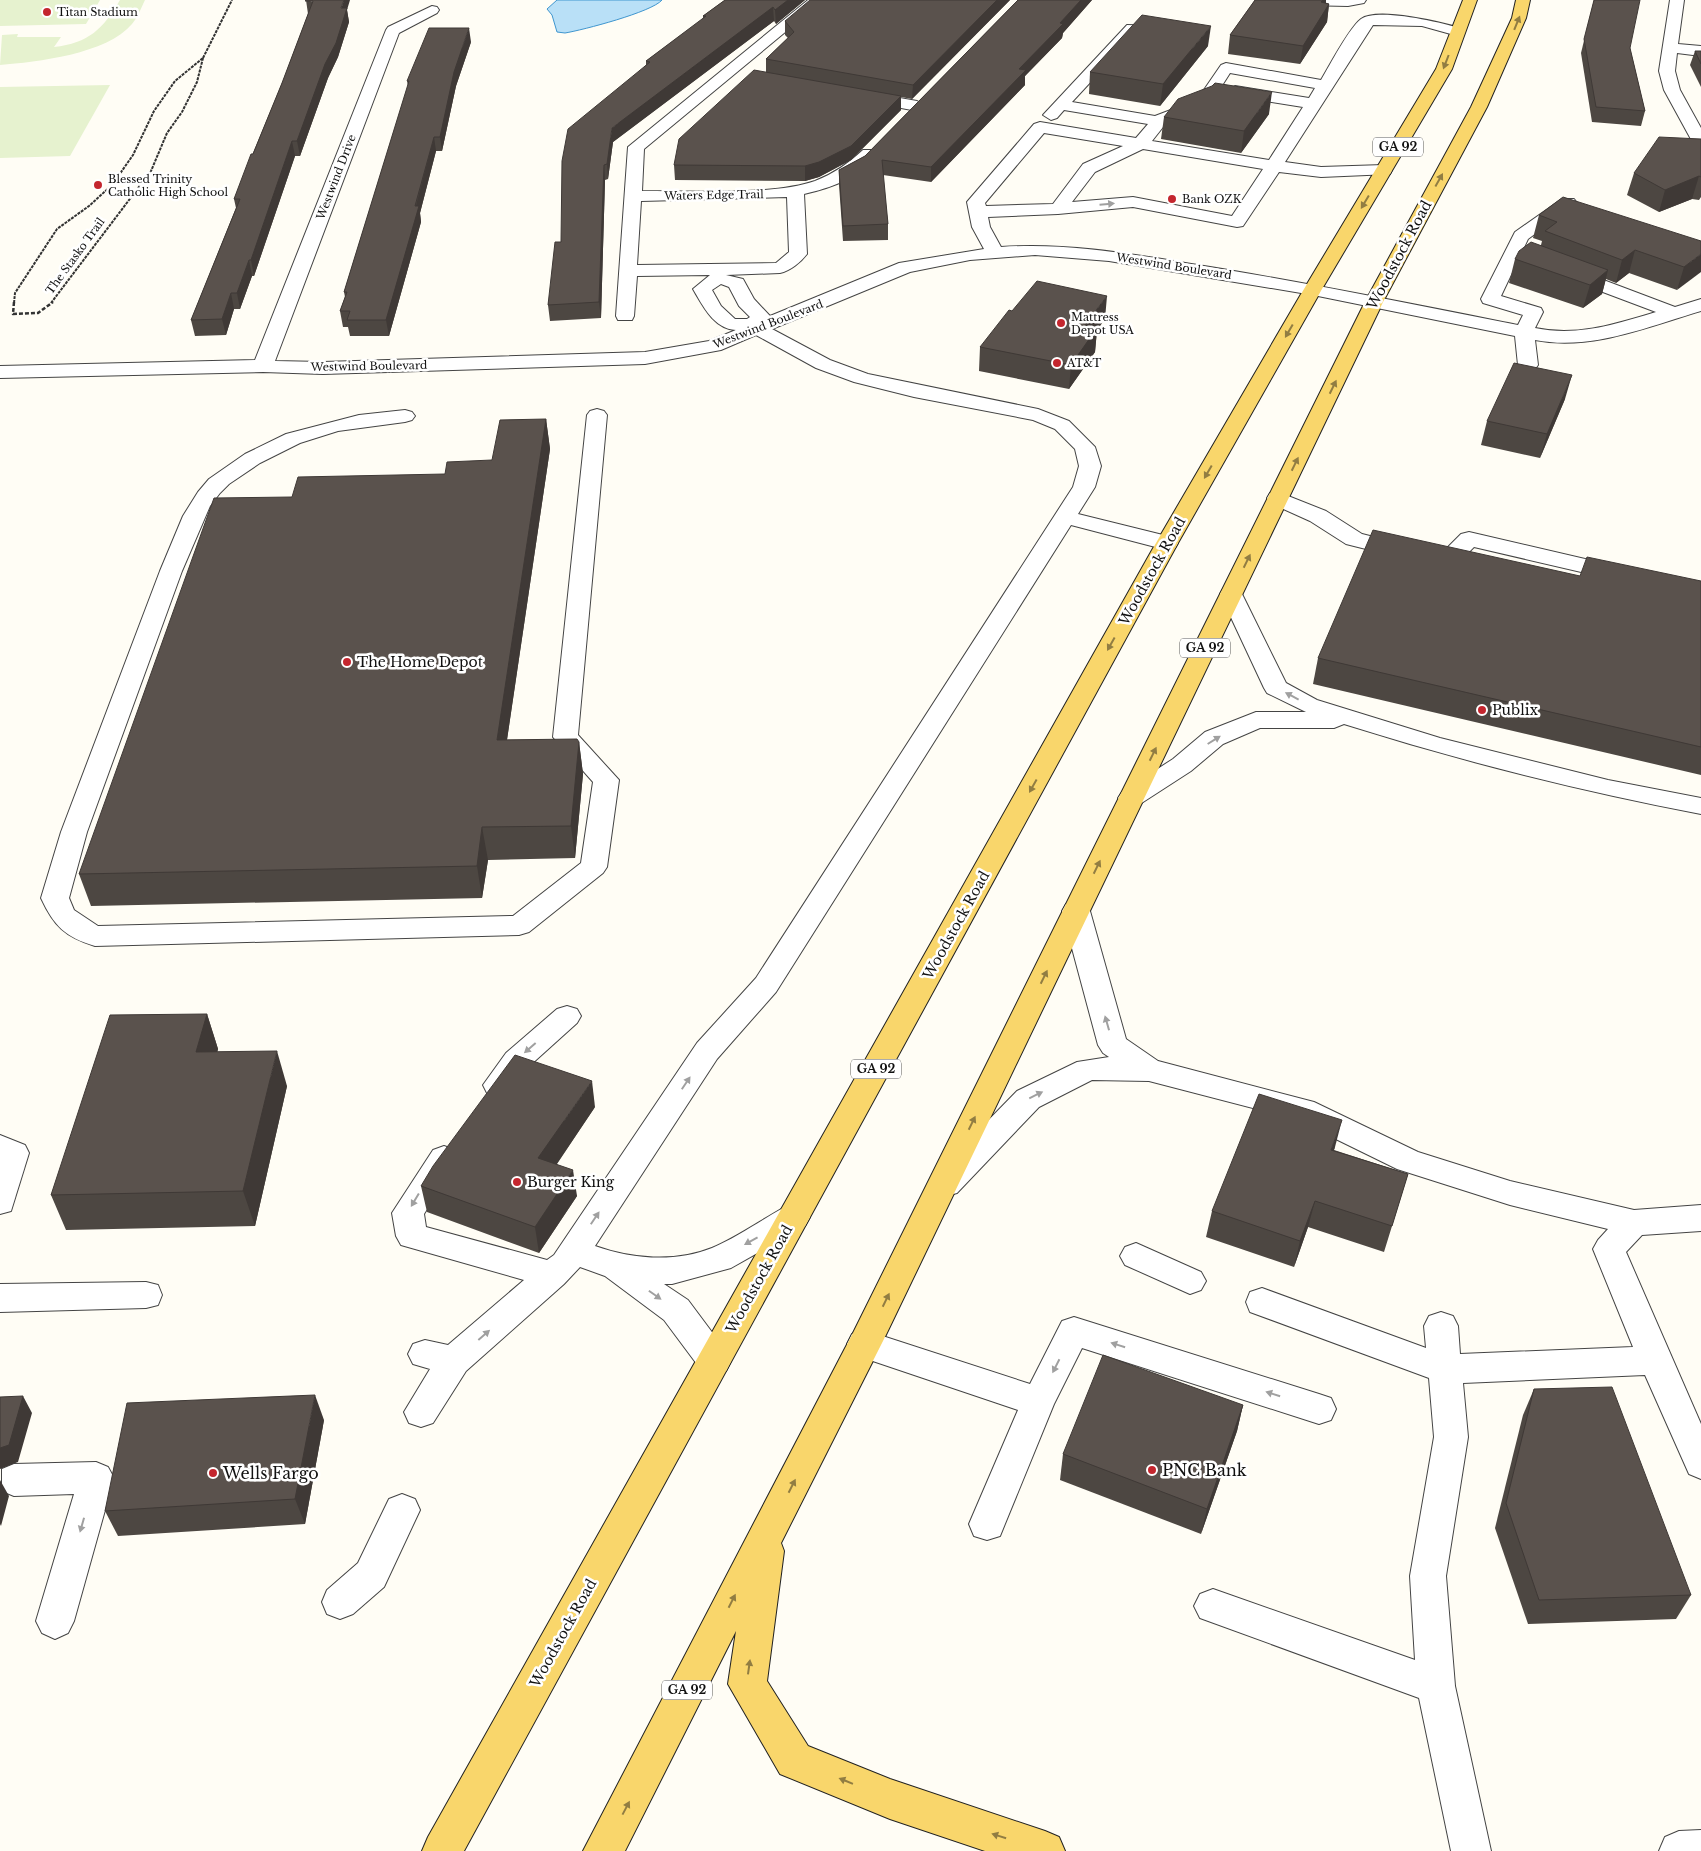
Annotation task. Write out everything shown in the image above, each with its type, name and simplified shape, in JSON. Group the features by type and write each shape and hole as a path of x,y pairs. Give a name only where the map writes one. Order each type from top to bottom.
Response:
{"main road":[{"name":"Woodstock Road","path":"442,1851 1167,543 1313,289 1444,69 1470,0"},
{"name":"Woodstock Road","path":"603,1851 864,1344 1375,300 1479,107 1520,18 1523,0"},
{"path":"769,1529 747,1684 794,1760 890,1799 1045,1851"}],"street":[{"path":"625,316 636,147 817,0"},
{"path":"1303,1 1348,2 1359,0"},
{"path":"1677,0 1667,71 1672,90 1700,141"},
{"name":"Westwind Drive","path":"263,366 393,30 432,10"},
{"path":"978,212 1133,202 1237,222 1363,25 1369,20 1423,22 1458,32"},
{"path":"995,253 981,227 976,202 1040,127 1132,28 1176,32"},
{"path":"1671,48 1701,51"},
{"path":"1058,208 1089,168 1140,144 1159,121 1203,103 1226,68 1325,84"},
{"path":"728,73 747,76"},
{"path":"1213,88 1313,104"},
{"path":"904,119 931,92"},
{"path":"851,94 917,106"},
{"path":"1060,105 1159,121"},
{"path":"1040,127 1274,166 1322,172 1384,170"},
{"name":"Waters Edge Trail","path":"633,196 786,194 826,183 858,166 878,146"},
{"path":"628,271 717,274 780,268 798,254 795,191"},
{"path":"1528,365 1524,331 1534,312 1490,299 1521,236 1566,203 1584,209"},
{"name":"Westwind Boulevard","path":"0,372 263,366 323,368 645,358 714,346 755,327 905,267 970,255 1035,250 1109,256 1313,289 1375,300 1555,338 1604,334 1701,305"},
{"path":"1512,252 1530,258"},
{"path":"1548,265 1675,313"},
{"path":"717,274 736,284 746,302 761,317 755,327"},
{"path":"420,1412 440,1358 553,1275 565,1264 707,1051 766,985 1065,518 1084,487 1090,466 1085,447 1062,425 1038,415 914,391 861,378 823,364 755,327 730,324 714,308 702,289 717,274"},
{"path":"714,308 746,302"},
{"path":"405,416 349,422 298,435 254,456 212,488 189,528 171,571 74,832 55,898 63,916 83,931 95,936 519,925 594,867 606,780 565,736 597,415"},
{"path":"1278,498 1318,516 1354,539 1446,562 1469,539 1643,580"},
{"path":"1065,518 1167,543"},
{"path":"1232,594 1276,688 1308,705 1433,744 1608,788 1701,806"},
{"path":"1131,798 1182,764 1214,738 1256,720 1353,720"},
{"path":"1076,911 1113,1045 1149,1070"},
{"path":"484,1104 516,1061 567,1016"},
{"path":"939,1191 1028,1099 1087,1070 1102,1068 1149,1070 1303,1110 1417,1164 1510,1193 1634,1223 1701,1218"},
{"path":"462,1133 428,1178 408,1213 412,1236 553,1275"},
{"path":"0,1147 14,1153 0,1202"},
{"path":"616,1267 672,1271 720,1259 794,1217"},
{"path":"1634,1223 1609,1249 1701,1463"},
{"path":"573,1251 616,1267 676,1310 714,1361"},
{"path":"1136,1256 1190,1281"},
{"path":"0,1298 146,1295"},
{"path":"1262,1302 1444,1369 1656,1360"},
{"path":"1441,1326 1451,1437 1428,1576 1436,1686 1471,1851"},
{"path":"987,1524 1038,1402 1074,1331 1319,1409"},
{"path":"864,1344 1038,1402"},
{"path":"14,1480 96,1478 55,1621"},
{"path":"340,1602 371,1575 402,1510"},
{"path":"1213,1606 1436,1686"},
{"path":"1679,1851 1701,1850"}],"path":[{"name":"The Stasko Trail","path":"203,58 175,81 154,111 133,155 112,185 89,206 56,229 15,293 13,314 38,313 54,301 88,257 115,216 132,198 151,171 167,133 182,112 197,82 203,58 232,0"}],"green space":[{"name":"Titan Stadium","path":"0,0 100,0 86,24 0,26"},
{"path":"120,0 145,0 132,24 121,34 106,43 51,59 0,65 2,35 18,34 17,37 61,37 54,47 77,42 101,27"},
{"path":"110,85 70,156 0,158 0,87"}],"water":[{"path":"557,0 662,0 656,5 632,15 565,33 557,32 552,15 547,9"}],"building":[{"path":"306,0 344,0 341,8 347,8 336,43 325,64 297,141 292,141 251,260 249,260 237,293 231,293 222,319 191,320 240,199 234,199 251,154 253,154 282,83 313,1"},
{"path":"725,0 788,0 775,10 773,7 612,128 607,164 604,165 599,302 548,305 555,242 561,242 562,161 568,129 650,62 646,61"},
{"path":"810,0 997,0 913,85 766,59 794,32 785,21"},
{"path":"1018,0 1081,0 1060,23 1063,24 1019,69 1026,70 931,167 882,160 888,224 843,226 839,170 865,156"},
{"path":"1255,0 1323,0 1321,2 1329,4 1303,46 1230,35"},
{"path":"1594,0 1640,0 1630,48 1645,111 1596,107 1584,39"},
{"path":"1142,15 1211,26 1163,84 1090,72"},
{"path":"429,28 469,28 454,72 440,137 434,137 415,206 419,206 386,320 347,320 350,311 340,311 347,292 344,292 409,81 407,81"},
{"path":"1695,51 1701,51 1701,64"},
{"path":"754,70 901,96 851,146 819,162 805,166 674,165 679,139"},
{"path":"1215,83 1272,92 1244,131 1164,117 1178,99 1212,86"},
{"path":"1659,137 1701,139 1701,177 1699,176 1665,190 1634,173"},
{"path":"1563,197 1701,241 1701,254 1684,267 1635,250 1622,260 1545,231 1557,222 1539,215"},
{"path":"1531,242 1608,270 1590,285 1515,259 1519,251"},
{"path":"1037,281 1107,296 1084,326 1097,328 1071,365 980,347 1009,310 1012,311"},
{"path":"1514,363 1572,375 1547,434 1487,421"},
{"name":"The Home Depot","path":"546,419 497,740 577,739 579,742 571,826 482,827 477,866 79,874 214,498 292,497 298,477 445,474 447,462 492,460 500,420"},
{"path":"1373,530 1580,576 1587,557 1701,581 1701,747 1318,658"},
{"path":"207,1014 196,1052 277,1051 243,1191 51,1195 110,1015"},
{"path":"515,1055 592,1081 538,1158 573,1170 535,1227 421,1186 433,1166"},
{"path":"1259,1094 1342,1120 1331,1150 1408,1174 1392,1226 1315,1201 1300,1241 1212,1211"},
{"path":"1103,1355 1243,1405 1207,1509 1063,1454"},
{"path":"1612,1387 1691,1595 1539,1600 1506,1503 1534,1389"},
{"path":"315,1395 295,1499 105,1511 127,1403"},
{"path":"23,1396 9,1445 0,1448 0,1397"}],"place":[{"name":"Titan Stadium","path":"47,12"},
{"name":"Blessed Trinity Catholic High School","path":"98,185"},
{"name":"Bank OZK","path":"1172,199"},
{"name":"Mattress Depot USA","path":"1061,323"},
{"name":"AT&T","path":"1057,363"},
{"name":"The Home Depot","path":"347,662"},
{"name":"Publix","path":"1482,710"},
{"name":"Burger King","path":"517,1182"},
{"name":"PNC Bank","path":"1152,1470"},
{"name":"Wells Fargo","path":"213,1473"}]}
